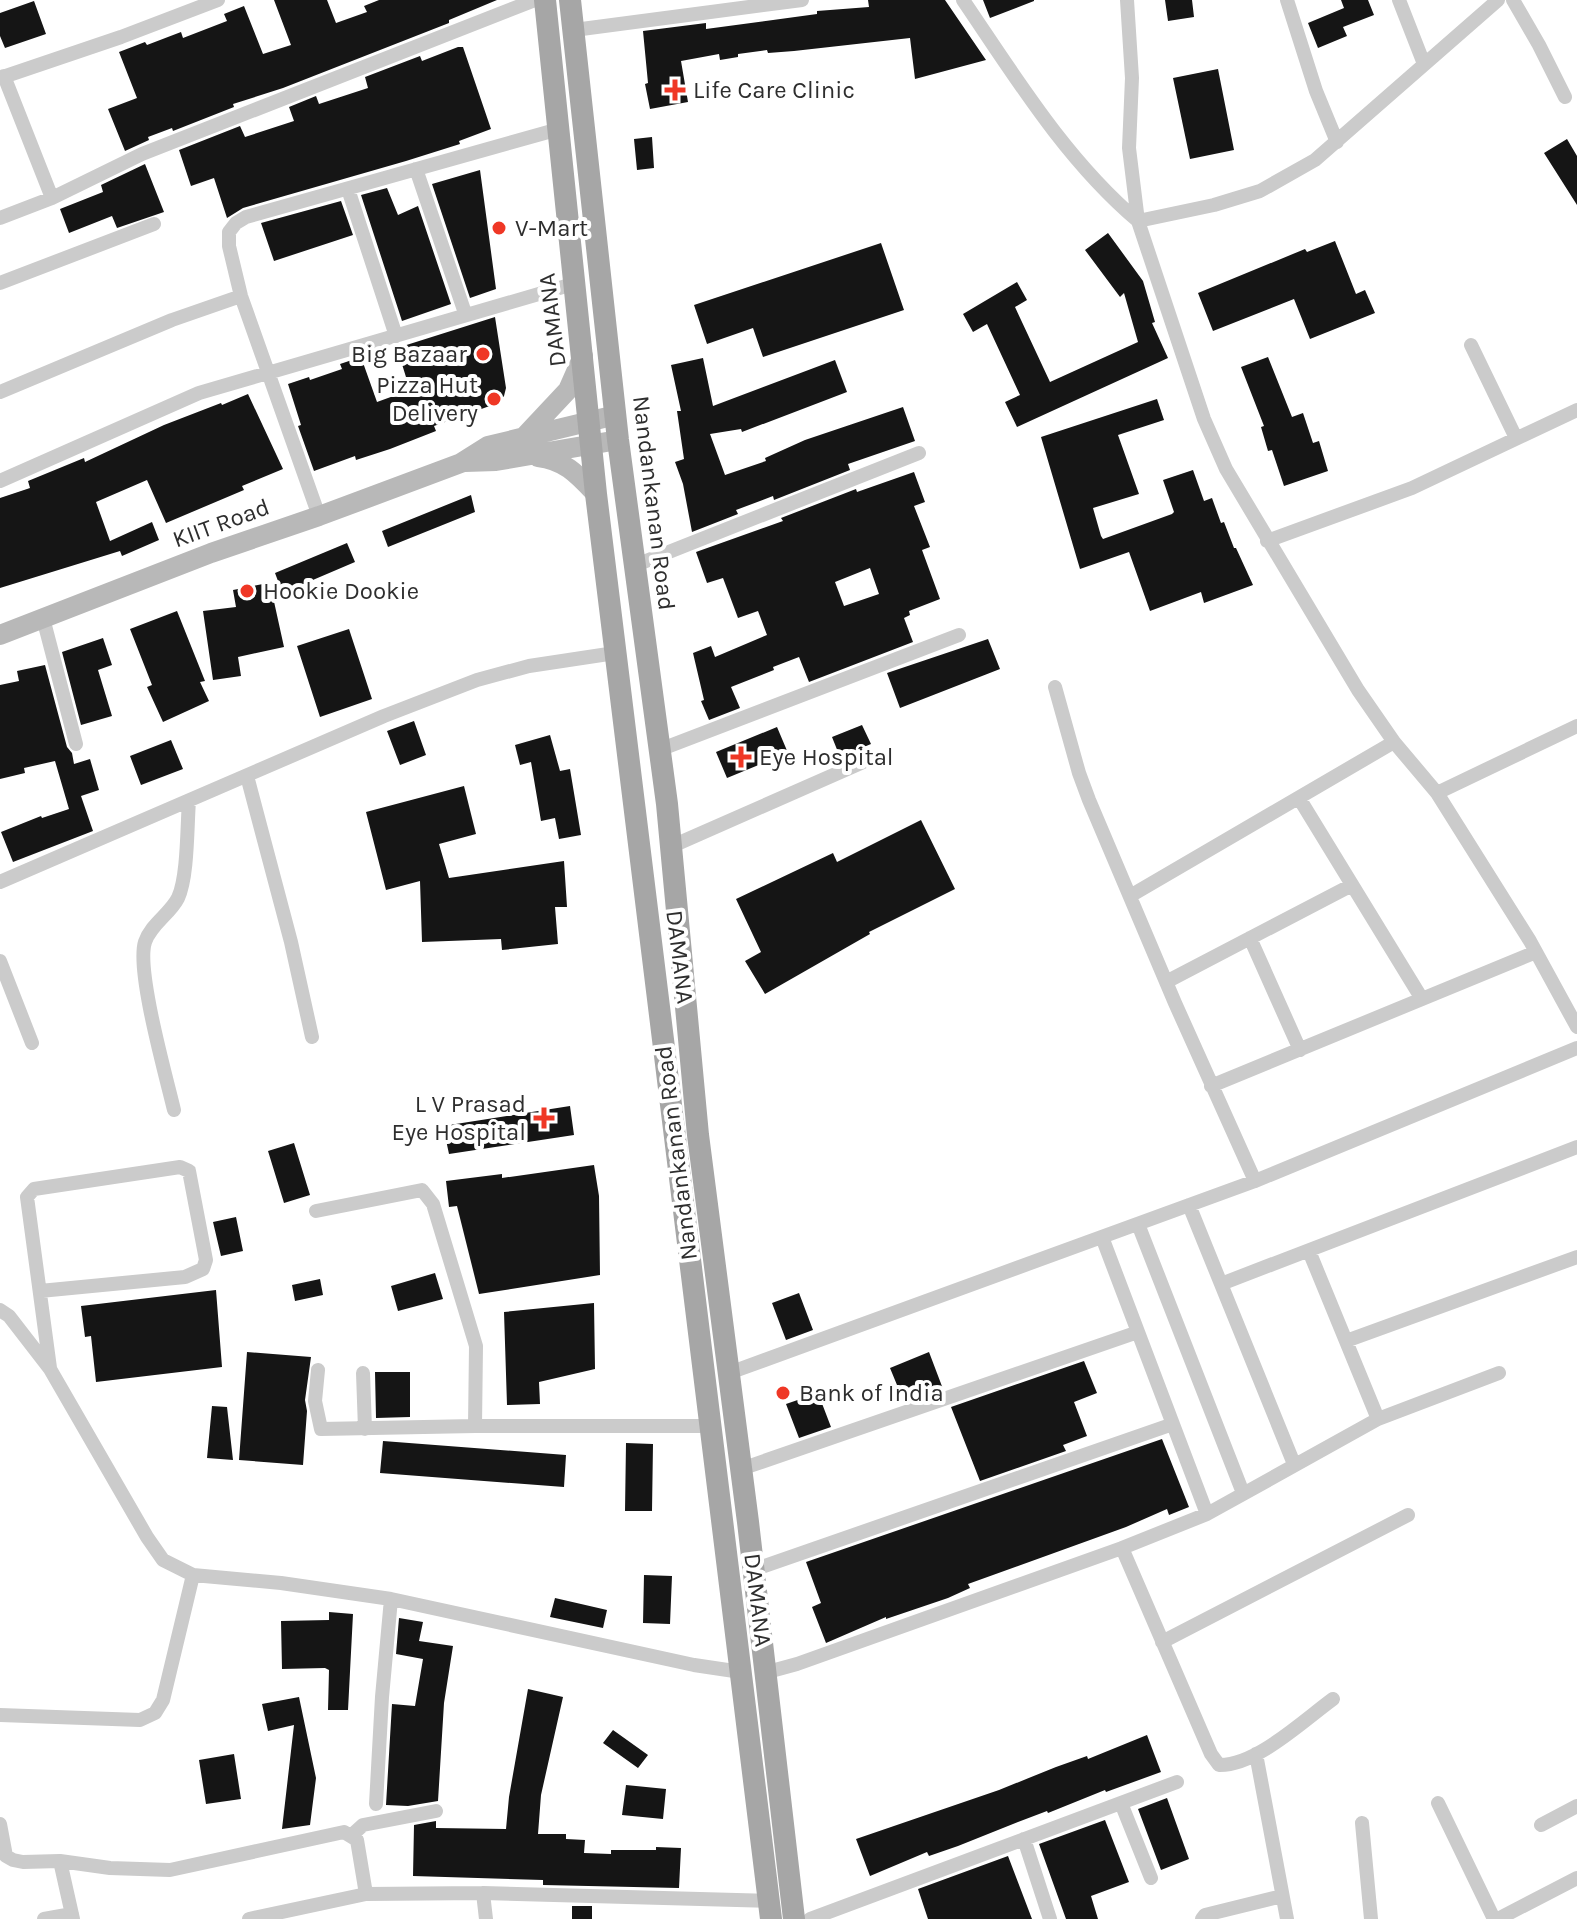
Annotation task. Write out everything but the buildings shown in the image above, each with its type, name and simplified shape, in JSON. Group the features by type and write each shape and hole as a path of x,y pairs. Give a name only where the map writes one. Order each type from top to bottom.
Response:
{"main road":[{"name":"DAMANA","path":"545,0 596,494 770,1910"},
{"name":"Nandankanan Road","path":"570,0 618,440 670,847 698,1135 794,1919"},
{"path":"583,356 568,390 524,447 570,467 596,494"},
{"path":"589,433 616,415"},
{"name":"KIIT Road","path":"0,635 211,553 461,463 488,446 524,447 589,433 618,440"}],"street":[{"path":"52,198 2,77 218,0"},
{"path":"0,218 52,198 142,154 535,0"},
{"path":"574,30 802,0"},
{"path":"963,0 1090,176 1138,221"},
{"path":"1127,0 1132,78 1129,148 1138,221 1204,419 1226,469 1358,690 1394,742 1437,793 1536,952 1577,1027"},
{"path":"1287,0 1316,91 1337,142"},
{"path":"1399,0 1424,64"},
{"path":"1138,221 1214,205 1260,191 1315,160 1498,0"},
{"path":"1513,0 1565,97"},
{"path":"319,516 241,296 229,246 229,232 246,217 559,129"},
{"path":"416,169 465,313"},
{"path":"348,189 396,336"},
{"path":"0,283 154,224"},
{"path":"0,481 199,393 573,284"},
{"path":"0,392 172,320 241,296"},
{"path":"1471,345 1516,438"},
{"path":"1267,541 1412,488 1577,410"},
{"path":"636,565 919,453"},
{"path":"43,618 76,744"},
{"path":"659,750 959,635"},
{"path":"0,882 384,716 477,680 529,666 615,653"},
{"path":"1055,687 1079,773 1166,982 1255,1181"},
{"path":"1437,793 1577,726"},
{"path":"1130,896 1394,742"},
{"path":"670,847 863,762"},
{"path":"247,776 291,942 312,1037"},
{"path":"1299,798 1422,999"},
{"path":"174,1110 145,979 144,953 146,941 173,907 182,888 189,801"},
{"path":"1166,982 1352,885"},
{"path":"1250,938 1300,1050"},
{"path":"1211,1086 1536,952"},
{"path":"0,961 32,1043"},
{"path":"729,1373 1255,1181 1577,1048"},
{"path":"1221,1284 1577,1147"},
{"path":"40,1291 185,1277 203,1269 206,1260 189,1171 180,1167 34,1189 29,1193 27,1197 50,1369"},
{"path":"316,1211 422,1190 433,1204 476,1346 475,1426"},
{"path":"1189,1205 1294,1464"},
{"path":"1138,1224 1243,1493"},
{"path":"1102,1237 1207,1514"},
{"path":"1309,1251 1378,1419"},
{"path":"1346,1341 1577,1257"},
{"path":"0,1310 9,1316 50,1369 163,1560 193,1575 281,1583 391,1599 694,1665 741,1672"},
{"path":"741,1469 1138,1332"},
{"path":"318,1370 315,1401 321,1429 711,1426"},
{"path":"363,1373 365,1429"},
{"path":"764,1673 1122,1548 1207,1514 1378,1419 1499,1373"},
{"path":"753,1570 1173,1424"},
{"path":"1162,1642 1408,1515"},
{"path":"1122,1548 1211,1754 1219,1765 1231,1765 1256,1754 1333,1699"},
{"path":"0,1715 119,1721 140,1720 155,1713 163,1700 193,1575"},
{"path":"376,1804 391,1599"},
{"path":"1256,1754 1287,1919"},
{"path":"810,1919 1177,1782"},
{"path":"1121,1803 1151,1878"},
{"path":"1438,1803 1496,1919 1577,1878"},
{"path":"1541,1825 1577,1806"},
{"path":"352,1835 371,1822 436,1811"},
{"path":"1362,1823 1371,1919"},
{"path":"0,1824 6,1856 13,1860 60,1861 121,1869 170,1870 344,1832 357,1840 366,1894"},
{"path":"1024,1839 1050,1919"},
{"path":"44,1919 72,1917 60,1861"},
{"path":"249,1919 366,1894 483,1893 770,1910"},
{"path":"483,1893 486,1919"},
{"path":"1202,1919 1205,1915 1282,1896"}],"place":[{"name":"Life Care Clinic","path":"675,90"},
{"name":"V-Mart","path":"499,228"},
{"name":"Big Bazaar","path":"483,354"},
{"name":"Pizza Hut Delivery","path":"494,399"},
{"name":"Hookie Dookie","path":"247,591"},
{"name":"Eye Hospital","path":"741,757"},
{"name":"L V Prasad Eye Hospital","path":"544,1118"},
{"name":"Bank of India","path":"783,1393"}]}
